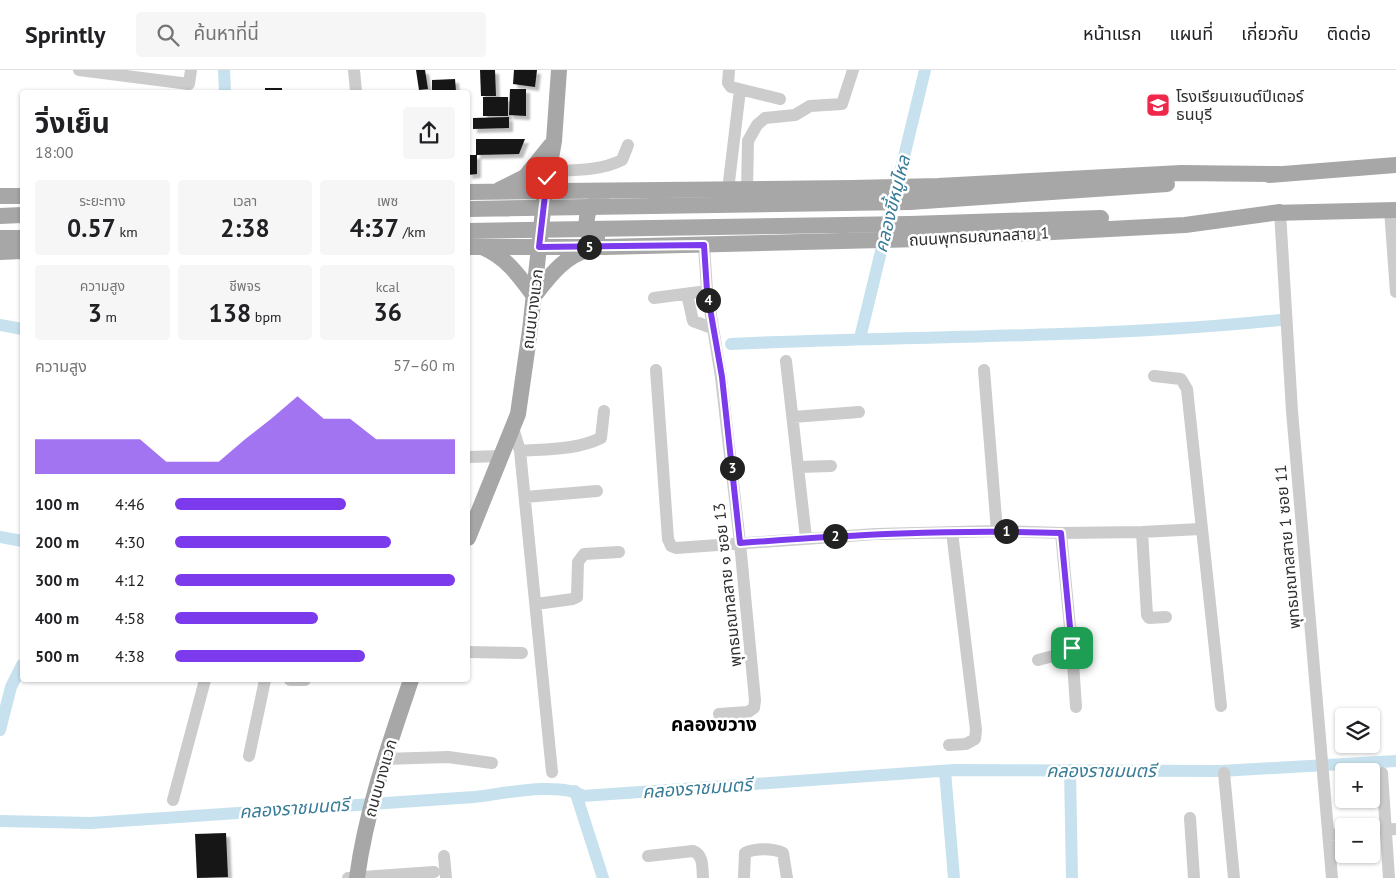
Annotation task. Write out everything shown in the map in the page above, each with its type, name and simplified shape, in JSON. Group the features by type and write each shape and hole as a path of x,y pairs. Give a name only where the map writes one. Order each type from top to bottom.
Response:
{"main road":[{"name":"ถนนบางแวก","path":"470,533 513,428 519,406 534,296 545,192 554,141 560,70"},
{"path":"494,192 525,177 538,164 554,141"},
{"path":"470,209 910,202 1048,194 1396,165"},
{"path":"470,192 852,188 938,186 1181,172 1279,174"},
{"path":"644,246 597,238 588,233 585,220 597,202 650,191"},
{"path":"0,196 20,196"},
{"path":"470,200 492,214 491,224 478,236 470,238"},
{"name":"ถนนพุทธมณฑลสาย 1","path":"470,231 910,224 1393,210"},
{"name":"ถนนพุทธมณฑลสาย 1","path":"475,247 604,247 921,239 1185,225 1280,212"},
{"path":"0,216 20,216"},
{"path":"0,238 20,238"},
{"path":"475,247 494,252 509,264 534,296 564,262 577,253 604,247"},
{"path":"0,252 20,251"},
{"name":"ถนนบางแวก","path":"357,878 364,838 382,766 410,682"}],"street":[{"path":"79,70 189,84 191,70"},
{"path":"354,70 356,90"},
{"path":"730,70 728,83 731,87 780,99"},
{"path":"747,190 748,141 757,125 765,118 795,115 810,106 842,104 853,70"},
{"path":"728,190 740,90"},
{"path":"548,171 585,169 615,164 622,160 628,146"},
{"path":"1393,210 1396,292"},
{"name":"พุทธมณฑลสาย 1 ซอย 11","path":"1280,212 1292,412 1332,878"},
{"name":"พุทธมณฑลสาย ๑ ซอย 13","path":"704,245 707,291 722,377 740,543 754,708 748,712 719,714"},
{"path":"654,298 707,291"},
{"path":"687,294 693,321 712,328"},
{"path":"786,361 800,467 806,538"},
{"path":"656,370 668,539 671,546 676,548 806,538 952,532 1061,533 1200,529"},
{"path":"984,370 998,531"},
{"path":"1154,376 1181,379 1187,389 1200,529 1221,706"},
{"path":"520,452 582,446 601,438 604,412"},
{"path":"793,417 859,412"},
{"path":"513,428 520,452 552,772"},
{"path":"470,457 502,456"},
{"path":"800,467 831,466"},
{"path":"525,497 598,491"},
{"path":"949,745 966,744 976,739 952,532"},
{"path":"1142,532 1146,615 1149,618 1166,617"},
{"path":"1061,533 1076,707"},
{"path":"536,604 576,597 578,562 584,554 619,552"},
{"path":"1038,660 1068,652 1072,648"},
{"path":"470,652 522,653"},
{"path":"173,800 204,682"},
{"path":"249,756 265,682"},
{"path":"382,766 448,757 492,763"},
{"path":"1224,773 1234,878"},
{"path":"1382,773 1391,830 1389,878"},
{"path":"1190,818 1194,878"},
{"path":"1329,835 1335,835"},
{"path":"744,878 745,853 750,850 778,850 784,853 787,878"},
{"path":"648,856 693,851 698,853 701,857 703,878"},
{"path":"348,878 440,875 444,856"}],"building":[{"path":"416,70 425,70 428,89 419,90"},
{"path":"480,70 495,70 496,96 481,96"},
{"path":"514,70 537,70 535,87 513,84"},
{"path":"455,79 456,90 432,90 432,80"},
{"path":"265,88 282,88 282,90 265,90"},
{"path":"510,89 526,89 526,116 509,115"},
{"path":"483,97 508,97 508,116 483,116"},
{"path":"509,117 509,128 473,129 473,118"},
{"path":"476,139 525,139 519,154 476,155"},
{"path":"470,155 477,155 477,174 470,175"},
{"path":"226,833 228,877 197,878 195,834"}],"waterway":[{"path":"224,70 225,90"},
{"name":"คลองขี้หมูไหล","path":"860,338 925,70"},
{"path":"731,344 1075,334 1280,320"},
{"path":"0,325 20,329"},
{"path":"0,537 20,541"},
{"path":"0,730 11,687 20,669"},
{"name":"คลองราชมนตรี","path":"0,821 91,823 474,797 545,789 560,789 583,796 954,770 1221,771 1396,761"},
{"path":"1070,770 1072,878"},
{"path":"945,771 954,878"},
{"path":"575,791 603,878"}],"place":[{"name":"โรงเรียนเซนต์ปีเตอร์ ธนบุรี","path":"1158,105"}],"district":[{"name":"คลองขวาง","path":"714,724"}],"route":[{"path":"547,178 539,247 704,245 707,291 722,377 740,543 876,534 998,531 1061,533 1073,640 1072,648"}]}
